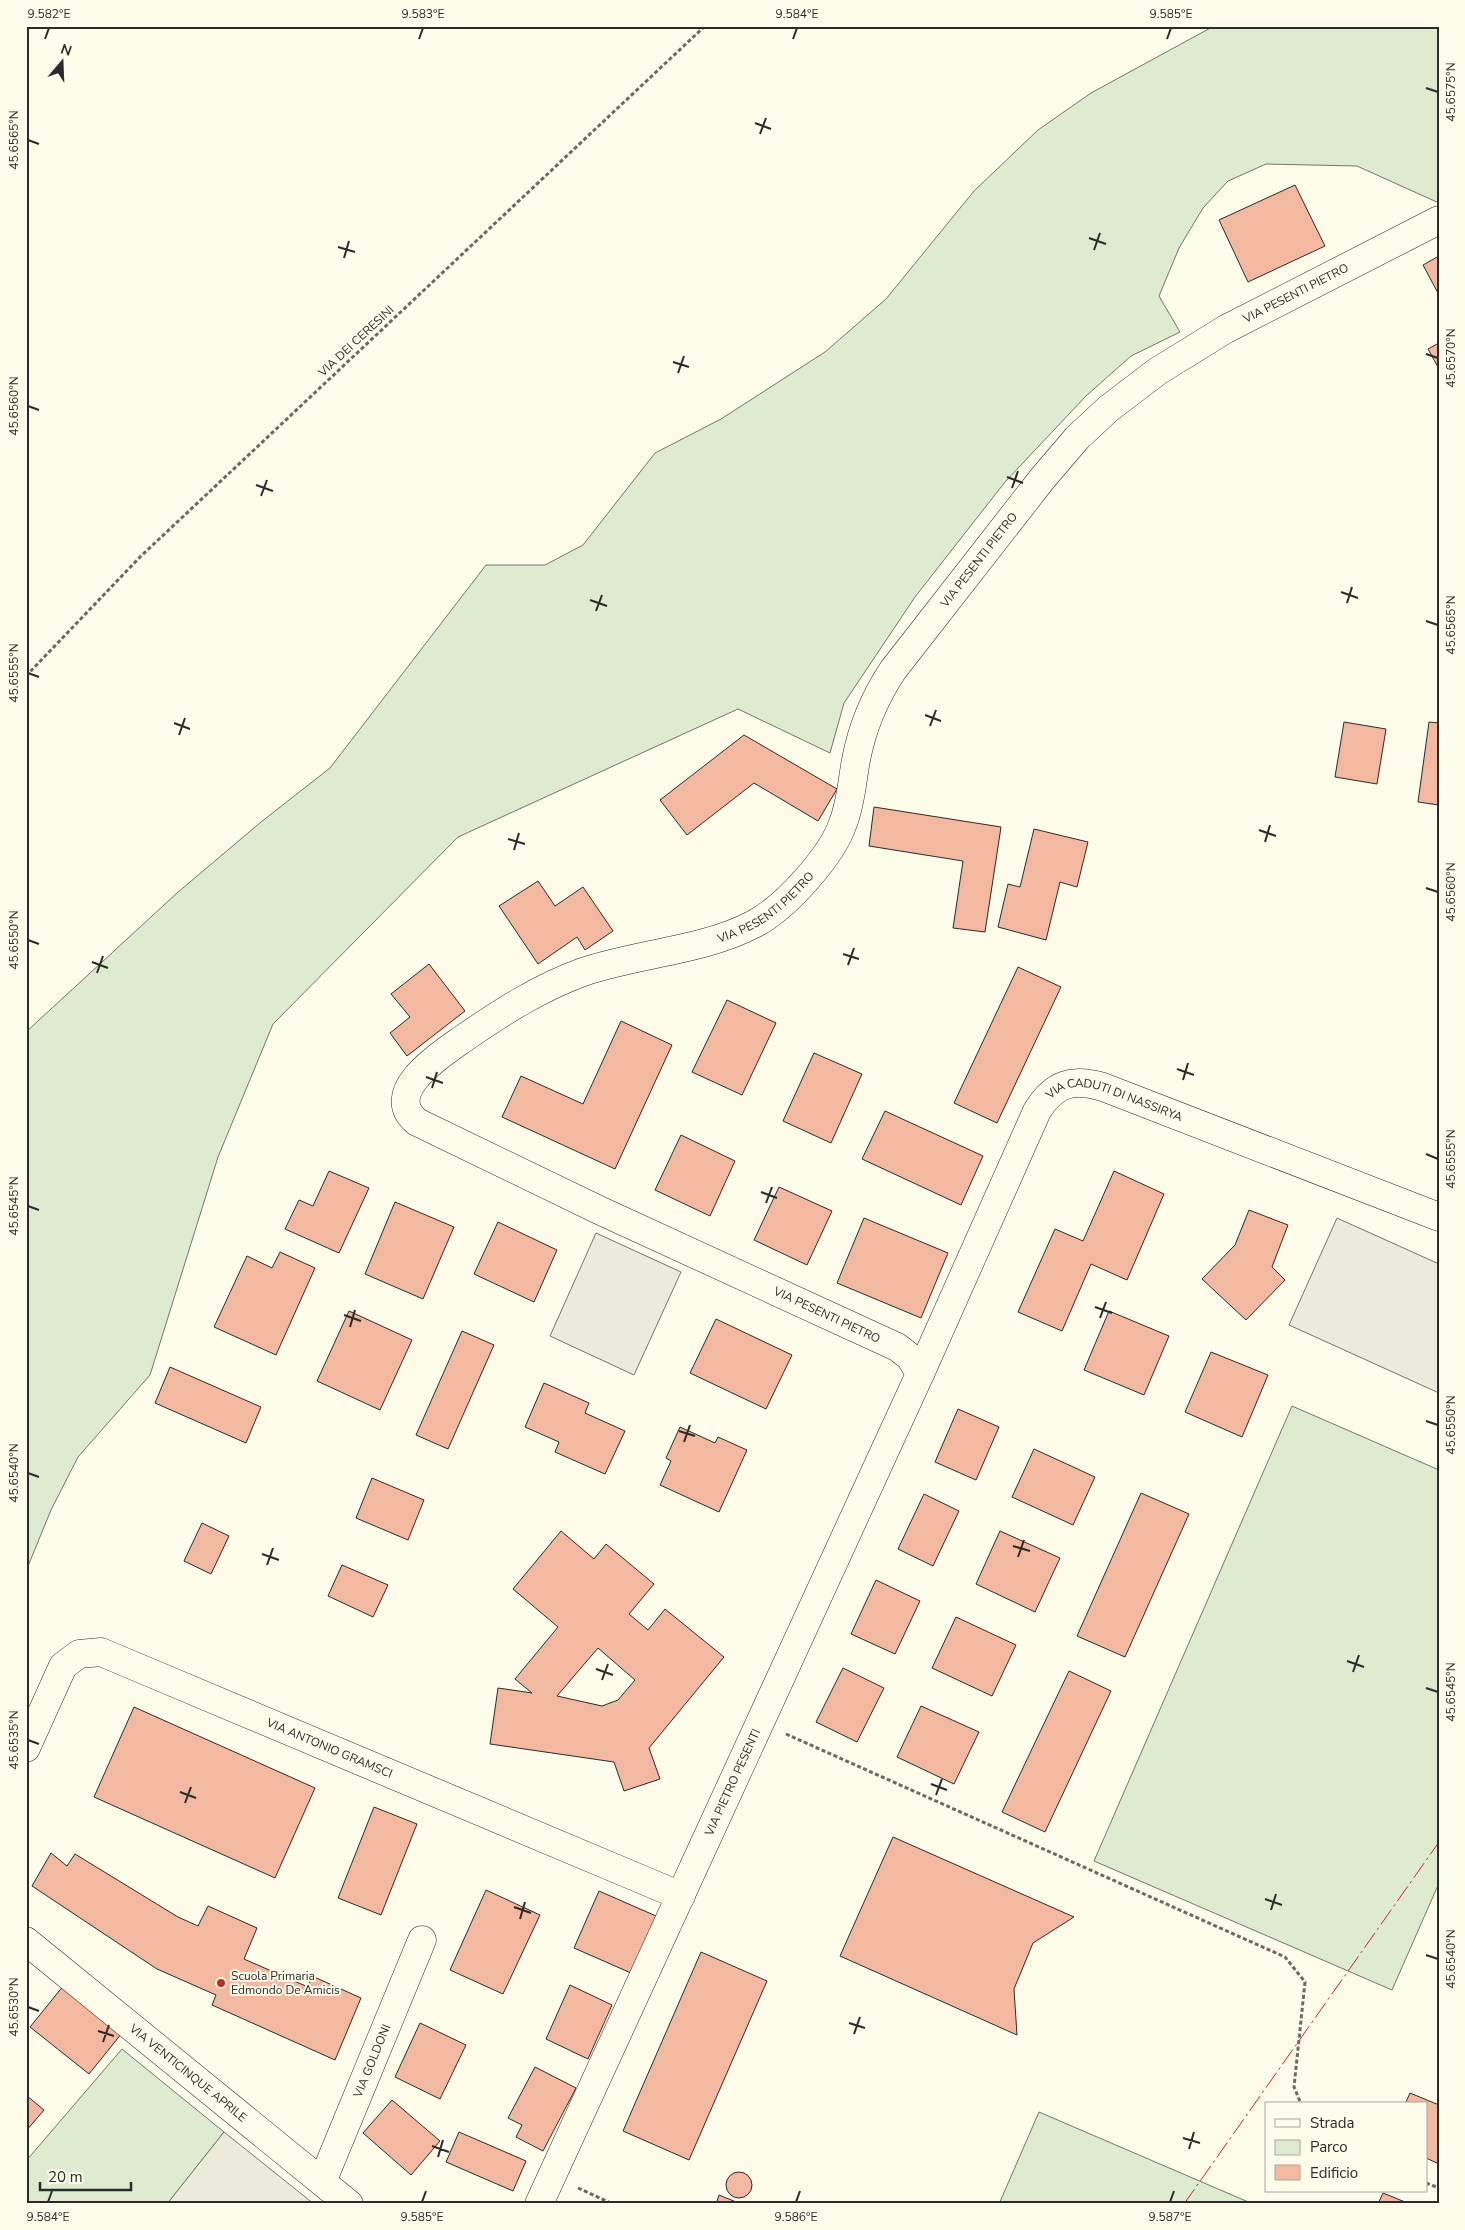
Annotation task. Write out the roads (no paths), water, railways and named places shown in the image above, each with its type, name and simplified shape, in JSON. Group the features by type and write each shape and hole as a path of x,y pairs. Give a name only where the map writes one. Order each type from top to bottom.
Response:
{"street":[{"name":"VIA PESENTI PIETRO","path":"917,1368 897,1347 601,1212 417,1122 409,1114 406,1106 408,1093 421,1072 433,1060 505,1010 534,994 596,968 700,943 743,929 773,912 802,884 839,834 850,795 861,739 874,703 893,670 1042,479 1077,438 1113,405 1188,351 1334,272 1439,220"},
{"name":"VIA CADUTI DI NASSIRYA","path":"917,1368 1037,1111 1050,1094 1066,1084 1082,1081 1103,1087 1439,1217"},
{"name":"VIA PIETRO PESENTI","path":"539,2204 760,1723 917,1368"},
{"name":"VIA ANTONIO GRAMSCI","path":"26,1748 63,1666 79,1654 102,1652 681,1896"},
{"name":"VIA GOLDONI","path":"322,2182 422,1940"},
{"name":"VIA VENTICINQUE APRILE","path":"26,1941 349,2204"}],"place":[{"name":"Scuola Primaria Edmondo De Amicis","path":"221,1983"}]}
